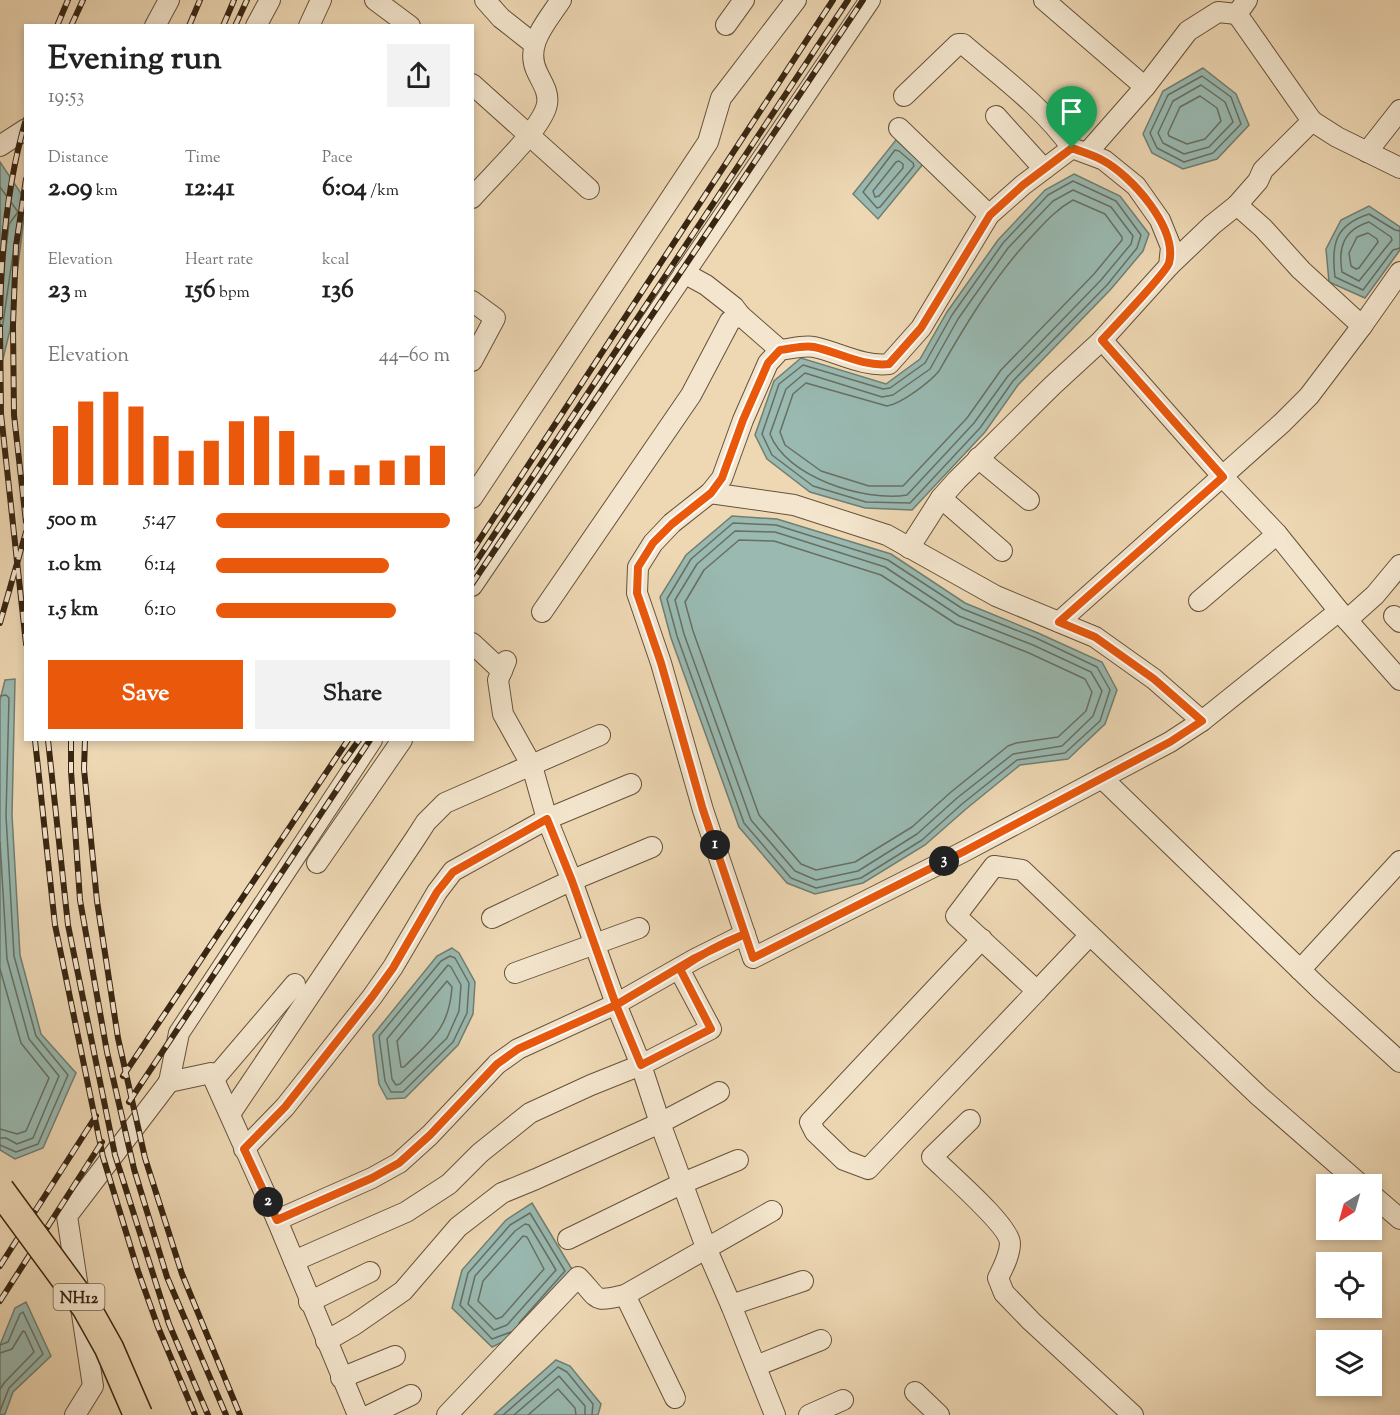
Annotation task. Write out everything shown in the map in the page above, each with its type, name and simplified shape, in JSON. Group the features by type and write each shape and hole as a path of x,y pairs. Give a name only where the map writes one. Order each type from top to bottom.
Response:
{"highway":[{"name":"NH12","path":"0,1190 86,1307 109,1348 138,1415"},
{"name":"NH12","path":"0,1219 59,1298 90,1353 119,1415"}],"street":[{"path":"156,24 170,0"},
{"path":"257,24 270,0"},
{"path":"310,24 321,0"},
{"path":"375,0 407,24"},
{"path":"485,0 501,18 534,44"},
{"path":"476,186 528,135 544,113 547,93 533,65 534,44 561,0"},
{"path":"726,25 744,0"},
{"path":"474,495 708,142 721,98 796,0"},
{"path":"474,583 870,0"},
{"path":"1044,1 1145,87"},
{"path":"1400,168 1336,137 1312,121 1242,7 1218,12 1188,31 1145,87 1080,151 1044,169 990,215 921,328 889,364 863,362 811,346 780,350 768,363 743,420 722,478 711,493 672,524 653,543 638,567 637,593 661,663 740,936 753,958 963,852 1170,742 1202,721 1343,615 1375,595 1400,565"},
{"path":"904,96 952,49 958,44 963,44 1021,92 1080,151 1104,160 1136,186 1160,220 1170,247 1169,266"},
{"path":"474,86 589,189"},
{"path":"1367,152 1400,110"},
{"path":"996,116 1044,169"},
{"path":"909,548 941,498 978,458 1102,340 1169,266 1212,225 1237,205 1258,181 1263,170 1312,121"},
{"path":"899,128 990,215"},
{"path":"0,146 24,130"},
{"path":"1237,205 1263,228 1301,270 1362,326"},
{"path":"1059,622 1223,477 1309,396 1400,272"},
{"path":"684,273 706,285 734,307 780,350"},
{"path":"474,302 495,318 474,357"},
{"path":"543,612 691,395 730,321 740,315"},
{"path":"1102,340 1223,477 1277,534 1400,680"},
{"path":"978,458 1029,500"},
{"path":"711,493 794,505 887,536 996,596 1095,637 1154,679 1202,721"},
{"path":"941,498 1002,550"},
{"path":"1199,601 1277,534"},
{"path":"474,644 504,666 498,680 503,714 532,766 547,819 572,881 616,1005 641,1065 707,1250 775,1415"},
{"path":"230,1114 426,822 453,798 600,735"},
{"path":"75,1415 93,1386 67,1216 169,1082 179,1033 371,741"},
{"path":"317,863 401,741"},
{"path":"1102,778 1300,970 1400,1062"},
{"path":"244,1149 285,1107 372,997 393,968 437,892 453,872 547,819 631,784"},
{"path":"492,918 572,881 652,848"},
{"path":"1300,970 1400,861"},
{"path":"1037,991 956,916 994,866 1022,870 1259,1096 1348,1174"},
{"path":"514,973 639,928"},
{"path":"982,939 810,1122 815,1132 844,1160 868,1169 1090,935"},
{"path":"277,1220 372,1178 399,1163 430,1135 504,1059 518,1049 616,1005 740,936"},
{"path":"294,1261 406,1212 449,1184 480,1153 530,1113 641,1065 711,1029 687,964"},
{"path":"214,1079 295,984"},
{"path":"169,1082 211,1073 277,1220 309,1302 358,1415"},
{"path":"326,1341 354,1325 403,1291 458,1227 502,1193 660,1123 719,1092"},
{"path":"970,1120 932,1157 1001,1224 1010,1242 1007,1258 998,1278 1004,1293 1031,1322 1133,1415"},
{"path":"568,1239 682,1182 738,1160"},
{"path":"1382,1203 1400,1219"},
{"path":"447,1415 578,1277 598,1300 625,1295 772,1211"},
{"path":"309,1302 370,1272"},
{"path":"731,1305 803,1281"},
{"path":"625,1295 675,1398"},
{"path":"756,1366 821,1340"},
{"path":"341,1378 394,1356"},
{"path":"915,1392 939,1415"},
{"path":"370,1415 411,1395"},
{"path":"809,1415 843,1400"}],"water":[{"path":"1203,68 1236,94 1249,125 1217,159 1183,169 1152,153 1143,134 1163,91"},
{"path":"896,140 923,164 878,219 853,194"},
{"path":"0,162 24,198 24,217 10,330 0,371"},
{"path":"1074,174 1120,196 1149,234 1143,251 1111,289 1018,385 985,432 912,510 865,508 810,492 767,459 755,435 774,381 801,358 886,384 920,359 947,312 998,240 1045,190"},
{"path":"1369,206 1400,227 1400,250 1365,298 1329,282 1326,249 1341,220"},
{"path":"732,516 777,519 891,554 965,603 1102,662 1117,690 1105,724 1068,759 1020,765 925,845 863,883 815,894 787,883 739,827 671,638 660,597 686,555"},
{"path":"15,679 12,815 20,955 41,1034 76,1073 43,1148 15,1159 0,1150 0,700 5,680"},
{"path":"452,948 459,953 475,982 473,1014 458,1045 405,1098 387,1099 379,1084 373,1035 437,956"},
{"path":"532,1203 573,1271 515,1336 492,1347 452,1308 462,1270 506,1220"},
{"path":"26,1302 51,1356 13,1392 5,1414 0,1415 0,1345 15,1308"},
{"path":"556,1360 570,1366 601,1404 598,1415 494,1415"}],"railway":[{"path":"58,24 68,0"},
{"path":"72,24 83,0"},
{"path":"190,24 200,0"},
{"path":"224,24 234,0"},
{"path":"236,24 247,0"},
{"path":"474,548 833,0"},
{"path":"474,565 848,0"},
{"path":"474,581 863,0"},
{"path":"0,317 6,218 24,126"},
{"path":"24,192 16,246 13,325 14,415 24,504"},
{"path":"0,327 1,414 24,626"},
{"path":"0,623 24,539"},
{"path":"35,741 55,925 103,1157 138,1271 158,1327 195,1415"},
{"path":"48,741 68,925 115,1155 169,1324 208,1415"},
{"path":"71,741 80,900 107,1052 134,1169 167,1277 226,1415"},
{"path":"85,741 84,769 97,901 118,1038 145,1158 182,1274 240,1415"},
{"path":"123,1076 347,741"},
{"path":"344,761 358,741"},
{"path":"129,1102 369,741"},
{"path":"0,1266 96,1116"},
{"path":"0,1301 102,1142"}],"route":[{"path":"1072,148 1023,185 990,215 921,328 889,364 863,362 811,346 780,350 768,363 743,420 722,478 711,493 672,524 653,543 638,567 637,593 661,663 703,810 745,934 695,958 616,1005 572,881 547,819 453,872 437,892 393,968 372,997 285,1107 244,1149 277,1220 372,1178 399,1163 430,1135 497,1064 518,1049 616,1005 641,1065 711,1029 680,969 695,958 736,938 745,934 753,958 963,852 1170,742 1202,721 1154,679 1095,637 1059,622 1223,477 1102,340 1169,266 1170,247 1160,220 1136,186 1104,160 1072,148"}]}
